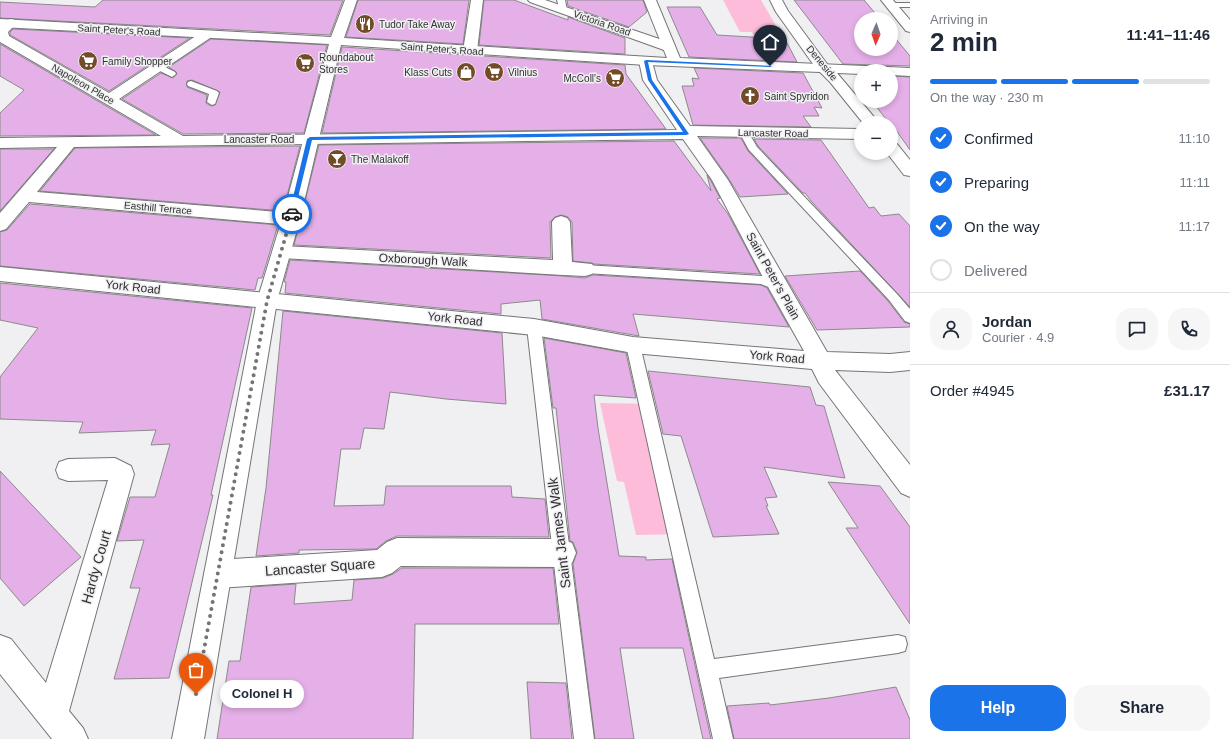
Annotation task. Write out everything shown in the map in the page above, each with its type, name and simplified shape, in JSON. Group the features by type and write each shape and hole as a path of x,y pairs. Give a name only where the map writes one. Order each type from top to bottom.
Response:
{"street":[{"path":"188,739 267,301 291,219 310,139 336,42 351,0"},
{"path":"470,51 477,0"},
{"name":"Victoria Road","path":"534,0 562,5 669,47"},
{"path":"650,0 675,62"},
{"name":"Deneside","path":"776,0 782,12 823,68 835,79 865,116"},
{"path":"889,3 910,28"},
{"name":"Saint Peter's Road","path":"6,23 646,61 854,70"},
{"name":"Napoleon Place","path":"6,23 2,31 3,38 179,140"},
{"path":"110,99 206,35"},
{"name":"Saint Peter's Plain","path":"646,61 650,80 720,180 777,285 812,344 827,377 910,485"},
{"path":"898,71 910,72"},
{"name":"Lancaster Road","path":"0,143 686,132 854,134"},
{"path":"0,225 70,141"},
{"path":"898,156 910,171"},
{"name":"Easthill Terrace","path":"25,196 291,219"},
{"path":"561,222 563,268"},
{"name":"Oxborough Walk","path":"282,252 585,270"},
{"name":"York Road","path":"0,274 534,327 633,345 821,361 890,363 910,361"},
{"name":"Hardy Court","path":"53,713 122,474 115,469 68,470"},
{"name":"Lancaster Square","path":"218,574 382,563 397,552 562,553"},
{"path":"0,650 53,713 72,739"}],"lane":[{"path":"889,3 910,5"},
{"path":"159,67 172,74"},
{"path":"191,84 214,93 212,102"},
{"path":"744,132 753,148 893,297 910,318"},
{"name":"Oxborough Walk","path":"585,270 762,280 777,285"},
{"name":"Saint James Walk","path":"534,327 584,739"},
{"path":"633,345 723,739"},
{"path":"708,670 898,644"}],"shaded area":[{"path":"723,0 761,0 783,38 754,36 752,32 740,32"},
{"path":"600,403 654,404 686,534 636,535 624,482 617,481"}],"building":[{"path":"103,0 343,0 330,35 0,18 0,2 95,7"},
{"path":"358,0 469,0 463,44 346,37"},
{"path":"484,0 514,0 568,20 568,17 625,38 625,54 479,45"},
{"path":"567,0 643,0 647,12 629,27 568,6"},
{"path":"794,0 864,0 874,12 854,12 854,56 898,56 898,41 910,56 910,66 898,66 898,64 843,64"},
{"path":"667,7 700,7 717,35 785,39 797,62 689,57"},
{"path":"13,29 190,38 109,91 10,35 10,32"},
{"path":"211,39 327,45 304,133 183,134 122,99 161,73 173,78 177,73 169,67","holes":["192,80 220,92 215,105 211,106 206,103 207,95 187,87 187,81"]},
{"path":"0,44 156,135 0,136 0,113 24,90 0,76"},
{"path":"342,47 625,65 626,74 666,129 322,133"},
{"path":"694,68 803,73 822,108 814,107 819,116 803,116 811,127 693,125 682,86 694,86 692,78 699,79"},
{"path":"898,76 910,77 910,150 898,133 898,116 884,116 877,108 898,108"},
{"path":"700,138 741,138 748,151 788,194 740,197"},
{"path":"754,139 821,140 869,208 874,207 881,216 899,214 910,226 910,307 805,193 803,193 758,146"},
{"path":"674,141 711,191 707,175 711,181 720,198 717,199 728,214 760,274 594,264 573,261 572,222 568,217 561,215 555,217 550,222 551,258 294,245 319,145"},
{"path":"300,146 283,211 40,191 75,148"},
{"path":"0,149 54,149 0,211"},
{"path":"30,204 278,225 262,278 258,278 255,290 0,266 0,232 7,230"},
{"path":"290,260 585,278 593,275 761,285 767,288 789,327 633,314 639,336 542,319 540,300 501,304 501,314 285,293 286,282 284,282"},
{"path":"860,271 888,301 904,322 910,324 910,327 817,330 785,276"},
{"path":"0,283 252,308 211,495 213,495 169,678 114,679 140,588 130,588 144,540 117,541 130,497 155,497 170,444 151,445 156,430 79,433 83,422 0,419 0,377 38,328 0,320"},
{"path":"283,311 502,333 506,404 446,399 390,392 384,429 364,428 360,449 341,449 334,506 384,505 386,486 511,486 512,497 545,499 549,537 397,536 386,541 376,549 299,550 299,553 256,556 266,488"},
{"path":"544,338 626,353 636,398 594,395 619,556 646,557 646,560 672,559 711,739 703,739 683,648 620,648 634,739 595,739 573,564 577,552 573,542 570,541 556,408 553,408"},
{"path":"648,371 810,387 816,405 824,406 845,478 764,467 777,497 765,498 768,506 766,506 779,534 713,537 681,436 663,434"},
{"path":"0,471 81,557 24,606 0,578"},
{"path":"828,482 880,486 910,527 910,624 846,528 858,528"},
{"path":"402,568 553,568 559,624 415,624 413,739 217,739 229,661 240,661 251,587 296,584 294,604 352,600 354,580 383,578"},
{"path":"527,682 566,683 572,739 531,739"},
{"path":"896,687 910,720 910,739 734,739 727,706 769,703 770,705 829,698"}],"way so far":[{"path":"196,694 267,301 292,214"}],"place":[{"name":"Tudor Take Away","path":"365,24"},
{"name":"Family Shopper","path":"88,61"},
{"name":"Roundabout Stores","path":"305,63"},
{"name":"Klass Cuts","path":"466,72"},
{"name":"Vilnius","path":"494,72"},
{"name":"McColl's","path":"615,78"},
{"name":"Saint Spyridon","path":"750,96"},
{"name":"The Malakoff","path":"337,159"},
{"name":"Colonel H","path":"196,694"}],"route":[{"path":"292,214 310,139 686,134 650,80 646,61 770,66"}]}
